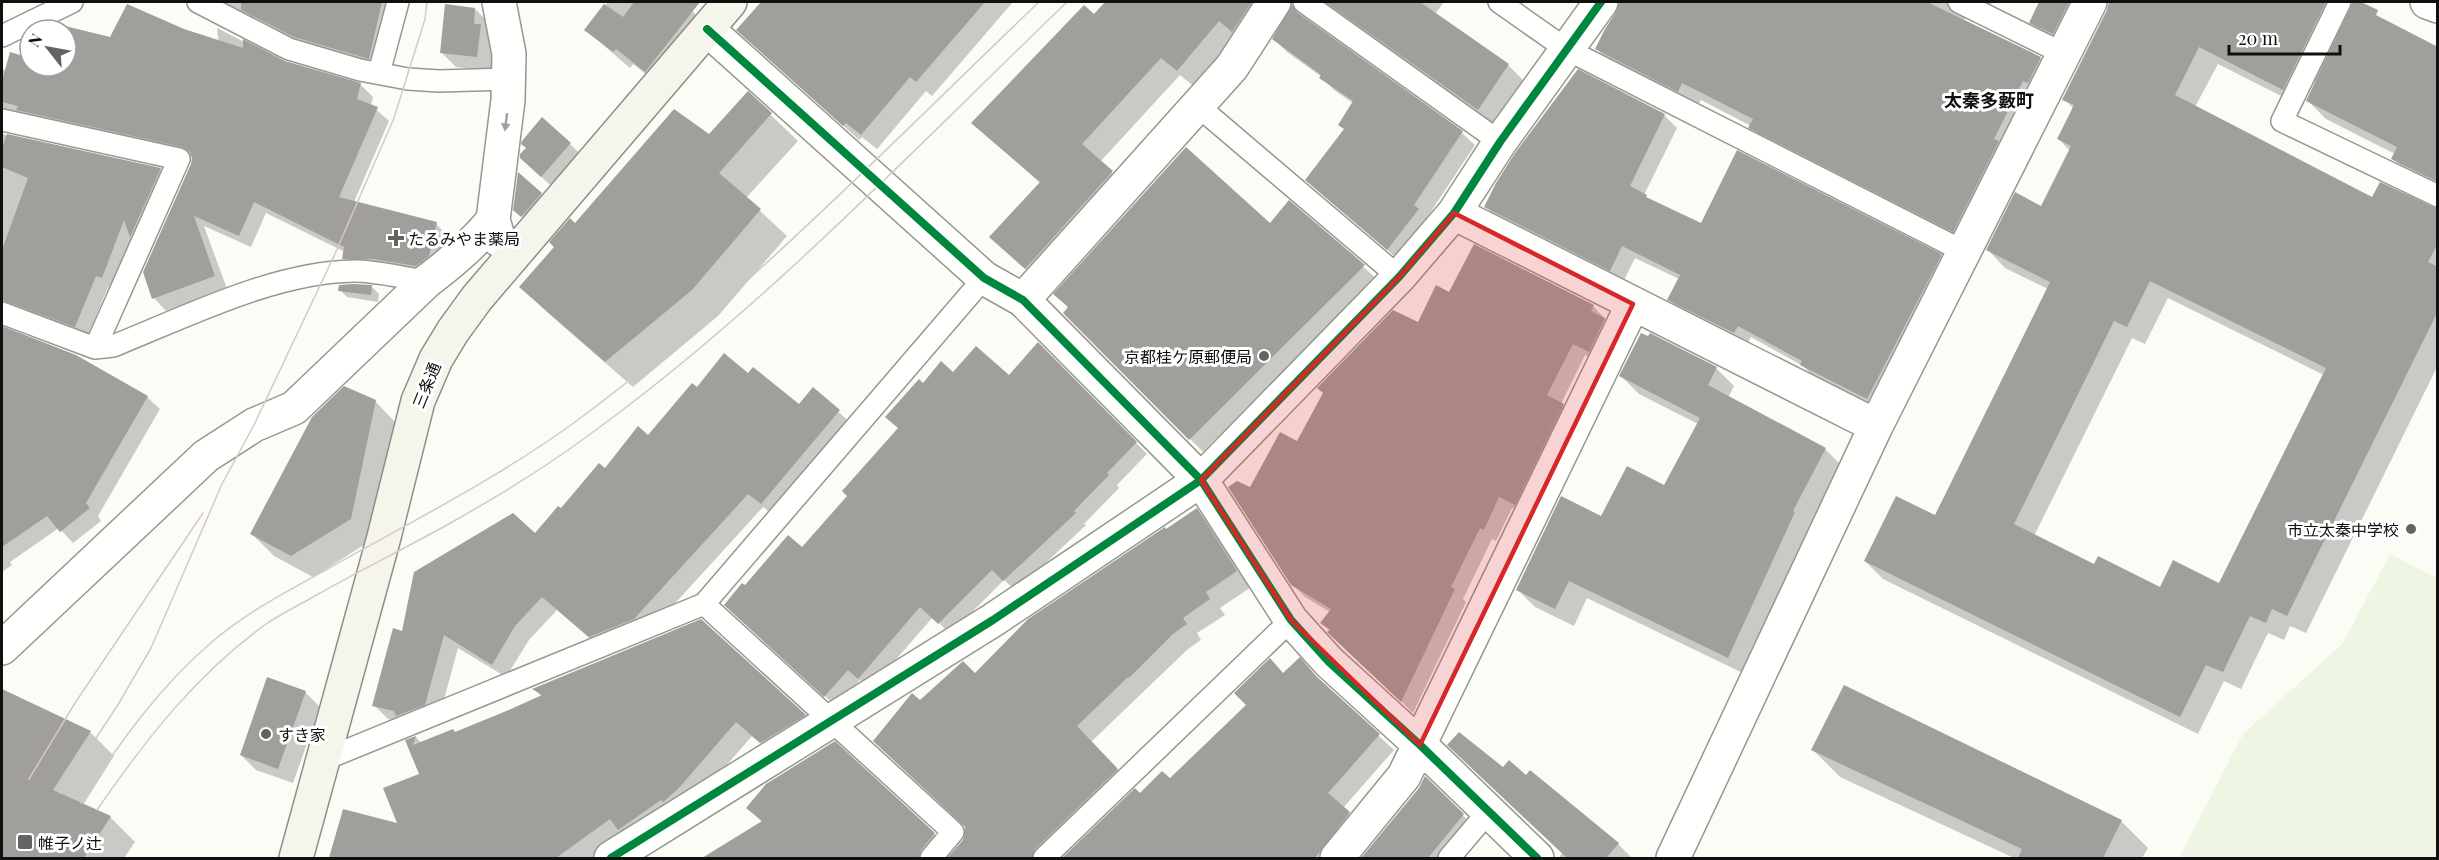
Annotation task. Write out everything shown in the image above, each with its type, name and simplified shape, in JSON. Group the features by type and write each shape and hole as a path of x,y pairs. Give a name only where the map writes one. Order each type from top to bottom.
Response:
{"main road":[{"name":"三条通","path":"296,858 384,537 418,401 447,340 477,298 730,2"}],"street":[{"path":"499,2 509,54 508,100 493,220 510,262"},
{"path":"1023,300 1232,67 1274,2"},
{"path":"611,858 993,620 1201,480 1399,277 1454,213 1500,142 1601,2"},
{"path":"1673,858 1876,426 2090,2"},
{"path":"2427,2 2438,6"},
{"path":"707,29 984,278 1023,300 1201,480 1291,620 1329,662 1420,745 1537,858"},
{"path":"1454,213 1876,426"},
{"path":"2,648 206,456 254,424 294,408 493,220"},
{"path":"438,273 463,257 478,256 510,262"},
{"path":"438,273 463,271 477,298"},
{"path":"1337,858 1404,776 1633,304"}],"lane":[{"path":"2,36 72,2"},
{"path":"203,2 233,22 289,50 360,70 408,79 440,81 508,79"},
{"path":"379,73 398,2"},
{"path":"1304,2 1500,142"},
{"path":"1499,2 1566,49 1965,252"},
{"path":"1959,2 2064,54"},
{"path":"2340,2 2282,121 2438,196"},
{"path":"1198,106 1399,277"},
{"path":"2,120 179,159 94,348"},
{"path":"2,313 94,348 113,346 222,302 294,278 356,271 438,273"},
{"path":"323,760 704,604 984,278"},
{"path":"704,604 952,832 931,858"},
{"path":"1044,858 1291,620"},
{"path":"1449,858 1488,812"}],"highlighted area":[{"path":"1454,213 1633,304 1420,745 1291,620 1201,480 1399,277"}],"green space":[{"name":"市立太秦中学校","path":"2390,554 2437,578 2437,858 2179,858 2243,734 2343,643"}],"building":[{"path":"241,2 382,2 369,59 294,37 241,10"},
{"path":"634,2 700,2 645,72 616,49 613,52 584,30 604,4 623,17"},
{"path":"761,2 985,2 916,82 910,77 861,135 846,123 843,126 736,30"},
{"path":"1105,2 1252,2 1232,32 1219,21 1177,71 1161,58 1082,144 1113,171 1025,269 989,237 1040,182 971,123 1084,5 1094,14"},
{"path":"1325,2 1420,2 1509,64 1478,110"},
{"path":"1619,2 1927,2 2041,57 2028,83 2023,81 1994,139 1999,141 1953,232 1748,128 1753,119 1682,83 1678,92 1595,49 1616,12"},
{"path":"2039,2 2069,2 2053,34 2029,23"},
{"path":"2109,2 2326,2 2283,90 2199,47 2175,95 2372,197 2380,182 2438,209 2438,243 2428,262 2438,267 2438,311 2287,616 2272,609 2266,623 2250,616 2223,672 2206,665 2180,717 1864,561 1896,496 1935,515 2050,282 1986,250 2015,192 2041,206 2071,146 2057,139 2074,105 2062,100","holes":["2150,281 2326,368 2219,583 2173,560 2160,587 2098,556 2094,564 2014,524 2114,321 2127,327"]},
{"path":"2353,2 2361,2 2378,10 2376,15 2438,47 2438,182 2391,159 2397,147 2306,101"},
{"path":"127,4 184,29 243,48 243,39 285,61 361,83 357,99 378,107 339,197 437,222 429,256 416,266 373,259 342,259 344,247 254,202 239,236 194,216 215,276 152,299 143,272 191,164 192,157 189,151 182,147 16,110 18,106 2,102 2,81 10,52 18,54 18,78 78,78 78,29 110,37"},
{"path":"445,4 475,8 474,24 481,24 477,57 440,53"},
{"path":"1292,5 1297,12 1463,131 1414,205 1419,209 1387,250 1305,180 1344,129 1338,125 1353,101 1319,78 1321,75 1272,39"},
{"path":"1578,69 1665,114 1630,186 1647,195 1646,197 1701,223 1737,150 1942,254 1867,399 1800,365 1802,361 1738,326 1734,333 1667,300 1680,275 1622,246 1610,271 1484,207 1515,153"},
{"path":"748,91 772,113 719,173 761,209 692,290 605,362 519,287 554,247 549,242 570,218 575,223 674,109 709,134"},
{"path":"542,117 571,143 541,177 520,158 520,154 526,148 521,144 522,141"},
{"path":"7,134 161,168 130,237 124,220 102,278 96,276 75,327 2,300 2,250 28,178 2,167 2,148"},
{"path":"1186,147 1270,223 1289,200 1365,265 1189,440 1063,313 1068,307 1053,294"},
{"path":"518,172 542,193 521,217 513,210"},
{"path":"1474,244 1594,305 1591,311 1605,318 1589,352 1573,344 1547,395 1564,404 1515,505 1499,497 1484,530 1480,528 1451,587 1455,589 1401,702 1327,632 1330,630 1320,623 1331,609 1291,585 1228,487 1237,481 1250,487 1280,432 1297,441 1323,393 1317,388 1393,310 1418,322 1436,285 1449,292"},
{"path":"339,285 372,285 371,295 338,291"},
{"path":"2,326 76,355 148,396 86,503 90,508 60,532 47,516 2,547"},
{"path":"1641,333 1648,336 1650,333 1717,367 1708,385 1826,448 1793,511 1795,512 1728,658 1569,581 1555,609 1516,590 1561,496 1601,516 1627,466 1664,485 1700,418 1619,376"},
{"path":"1038,342 1137,442 1074,511 1076,513 1003,581 992,570 938,624 920,607 858,679 848,670 824,697 724,605 742,583 745,585 788,535 802,547 847,496 842,491 898,428 885,417 919,379 923,383 941,361 953,372 976,346 1009,375"},
{"path":"724,353 748,373 753,367 799,404 813,387 840,410 761,504 748,494 634,619 589,637 542,597 515,626 492,665 444,635 425,705 396,716 394,711 372,706 393,628 402,631 414,572 513,513 535,533 558,506 561,508 599,463 605,468 638,426 648,435 692,383 697,387"},
{"path":"344,386 376,400 351,519 291,556 250,534 312,417"},
{"path":"1197,508 1237,571 1206,592 1210,599 1183,618 1187,624 1173,634 1077,726 1118,769 1035,849 1032,858 947,858 963,840 965,827 873,741 912,693 920,700 963,661 975,673 1028,619"},
{"path":"701,619 806,715 760,743 736,722 678,789 663,802 661,800 618,830 610,819 556,858 329,858 343,809 397,823 383,788 419,774 405,740 416,736 413,745 453,729 455,732 542,695 532,689"},
{"path":"1300,657 1316,676 1380,734 1328,793 1350,812 1315,858 1062,858 1135,788 1140,793 1162,771 1170,778 1246,705 1234,693 1270,658 1283,673"},
{"path":"267,677 306,691 278,769 240,755"},
{"path":"1844,685 2122,820 2103,858 2018,858 2022,849 1811,750"},
{"path":"2,689 91,731 53,790 111,816 84,858 2,858"},
{"path":"1459,732 1503,767 1509,760 1526,775 1530,770 1619,843 1606,858 1567,858 1447,745"},
{"path":"835,741 935,833 921,850 919,858 702,858 762,821 746,808 766,784"},
{"path":"1425,776 1464,814 1428,858 1361,858 1419,788"}],"tram line":[{"path":"60,793 119,703 151,648 222,484 254,425 334,256 394,118 425,19 427,2"},
{"path":"81,803 110,759 158,696 194,658 226,630 270,601 516,462 575,422 637,374 756,273 1039,2"},
{"path":"97,810 154,732 196,685 243,642 280,615 454,521 523,480 573,447 653,387 776,282 894,171 1067,2"},
{"path":"29,779 75,703 203,513"}],"cycle path":[{"path":"611,858 993,620 1201,480 1399,277 1454,213 1500,142 1601,2"},
{"path":"707,29 984,278 1023,300 1201,480 1291,620 1329,662 1420,745 1537,858"}],"place":[{"name":"たるみやま薬局","path":"396,238"},
{"name":"京都桂ケ原郵便局","path":"1264,356"},
{"name":"市立太秦中学校","path":"2411,529"},
{"name":"すき家","path":"266,734"},
{"name":"帷子ノ辻","path":"25,842"}],"district":[{"name":"太秦多藪町","path":"1989,100"}]}
